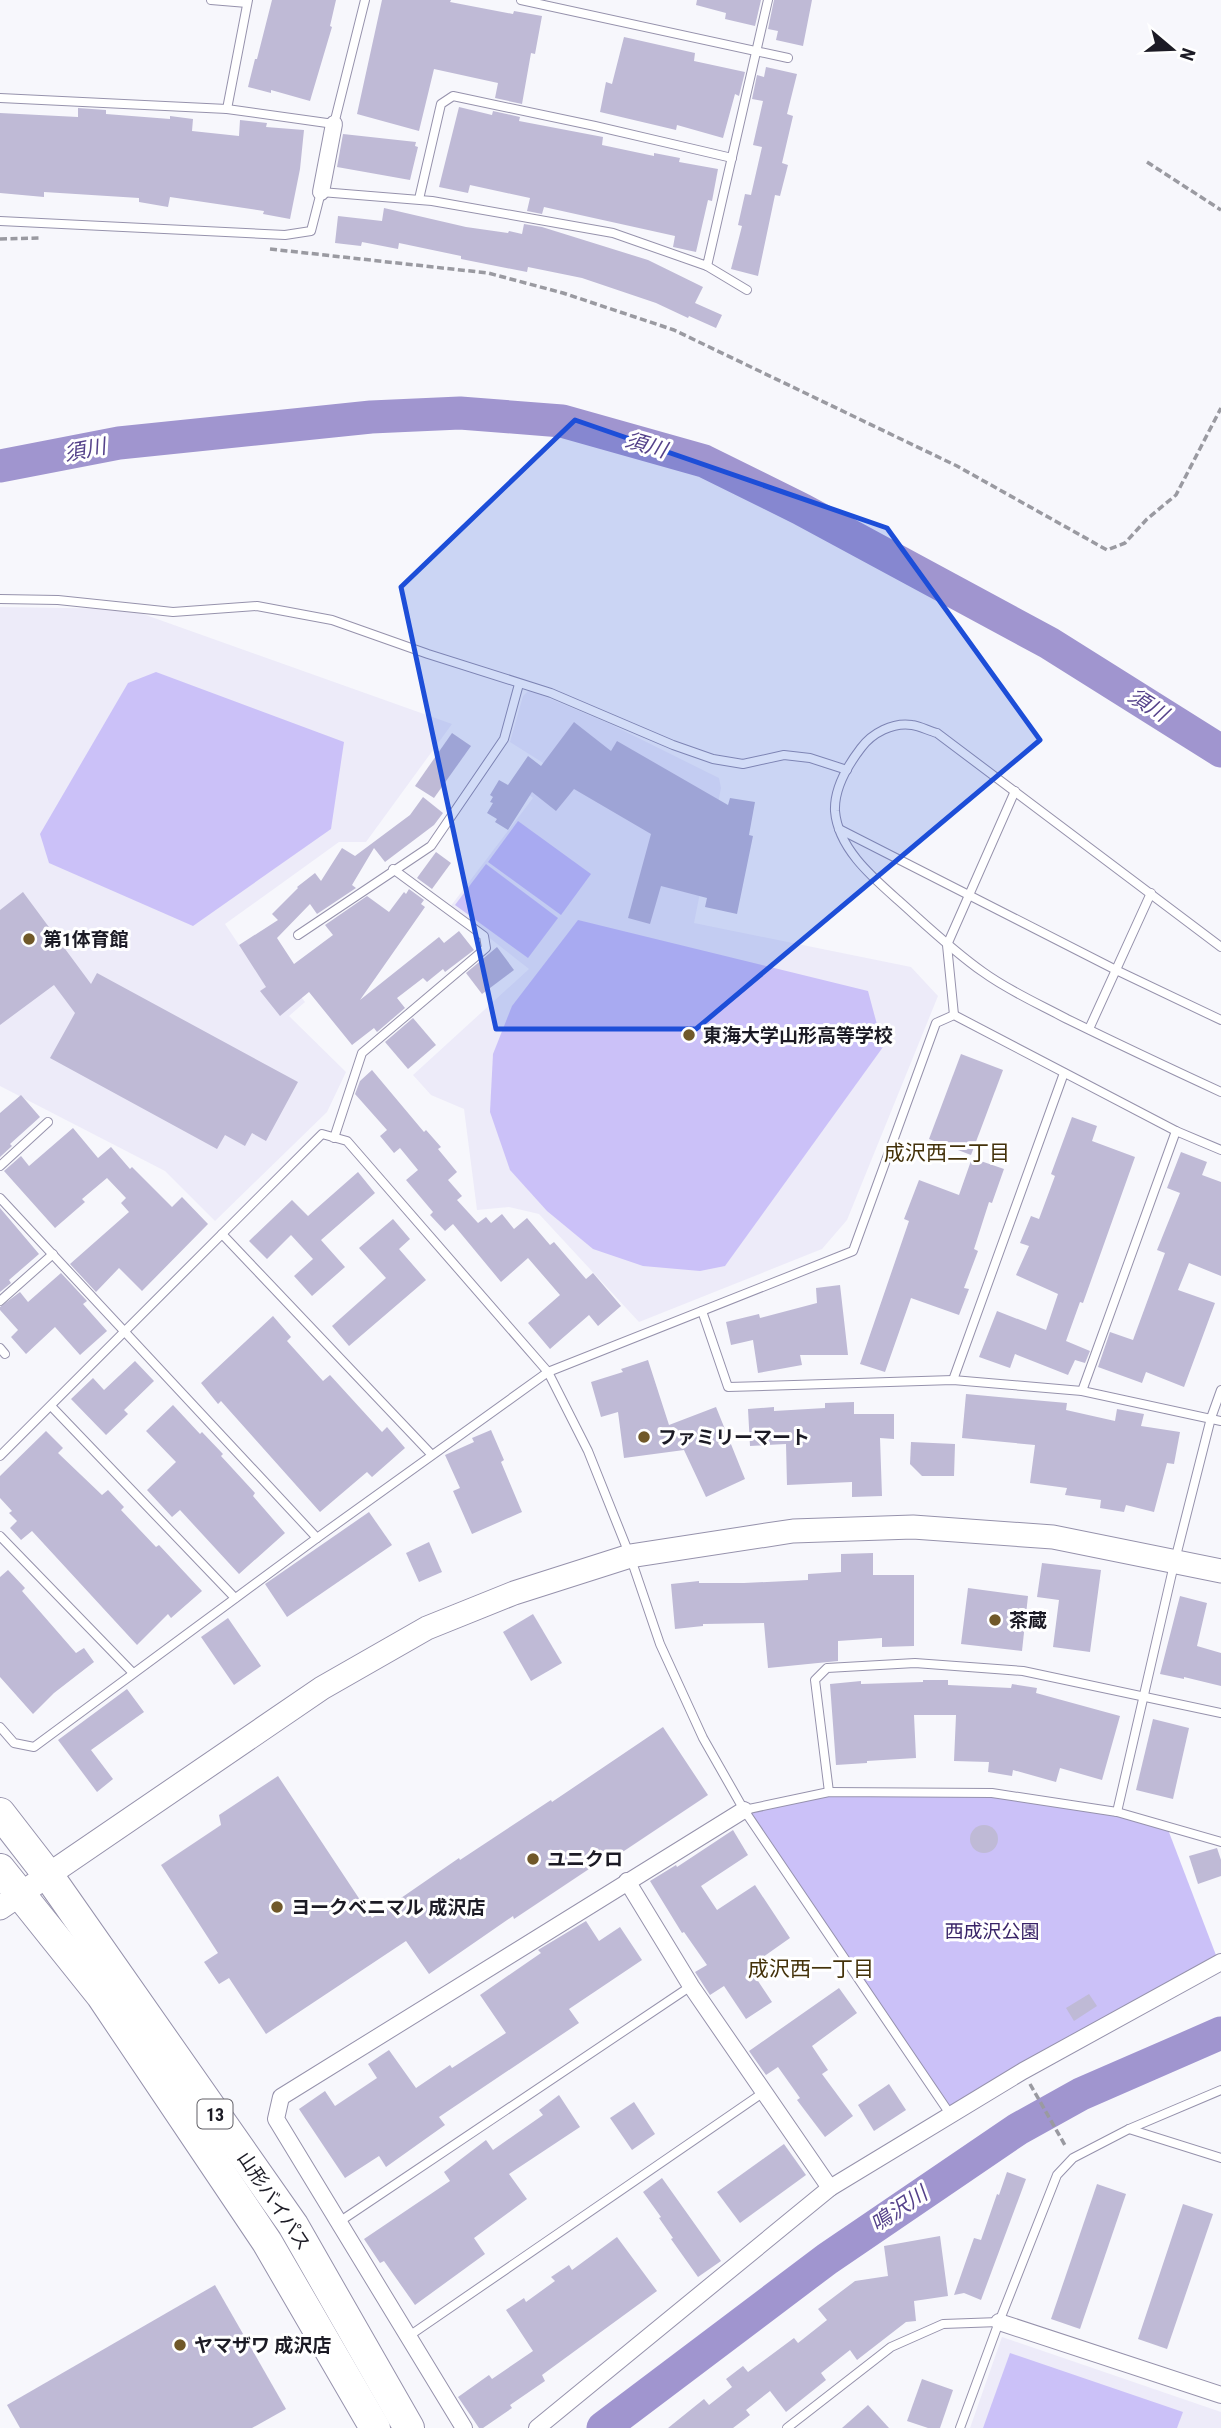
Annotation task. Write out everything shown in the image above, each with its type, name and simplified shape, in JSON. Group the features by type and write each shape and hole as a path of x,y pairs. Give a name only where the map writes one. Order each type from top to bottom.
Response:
{"highway":[{"name":"山形バイパス","path":"0,1813 48,1875 293,2225 409,2428"},
{"name":"山形バイパス","path":"0,1869 10,1902 101,1994 267,2242 375,2428"}],"street":[{"path":"321,192 334,124"},
{"path":"10,1902 322,1688 427,1628 514,1592 629,1556 793,1531 913,1527 1053,1537 1221,1571"},
{"path":"464,2428 275,2119 281,2097 744,1810"},
{"path":"627,1881 691,1986 830,2188"},
{"path":"537,2428 830,2188 1023,2071 1221,1962"},
{"path":"999,2322 1221,2395"}],"lane":[{"path":"211,0 247,2 227,109"},
{"path":"0,98 227,109 334,124 365,0"},
{"path":"521,0 788,58"},
{"path":"707,266 768,0"},
{"path":"419,199 441,104 453,96 732,158"},
{"path":"0,221 285,235 311,231 321,192 419,199 613,233 707,266 747,290"},
{"path":"0,599 58,600 173,612 257,606 332,620 551,693 673,745 713,759 743,764 784,755 810,758 847,770"},
{"path":"298,935 431,846 504,739 519,684"},
{"path":"1221,947 937,733 911,724 877,732 867,739 838,787 835,810 839,829 851,851 869,875 947,944 1013,992 1221,1092"},
{"path":"954,1015 947,944 1015,791"},
{"path":"839,829 1116,970 1221,1020"},
{"path":"334,1138 362,1053 486,948 484,936 393,869"},
{"path":"1089,1030 1151,892"},
{"path":"954,1015 1177,1131 1221,1150"},
{"path":"0,1727 13,1743 34,1747 548,1371 853,1251 936,1023 954,1015"},
{"path":"953,1380 1064,1073"},
{"path":"0,1166 48,1122"},
{"path":"1082,1391 1177,1131"},
{"path":"0,1456 322,1135 347,1141 548,1371 588,1451 660,1644 703,1738 744,1810 950,2114"},
{"path":"0,1198 317,1538"},
{"path":"222,1234 431,1454"},
{"path":"0,1301 53,1254"},
{"path":"702,1311 728,1387 953,1380 1082,1391 1221,1421"},
{"path":"1117,1812 1175,1560 1211,1418 1221,1390"},
{"path":"51,1406 235,1598"},
{"path":"0,1536 133,1673"},
{"path":"830,1792 814,1680 827,1668 915,1663 1023,1671 1221,1713"},
{"path":"744,1810 830,1792 992,1793 1117,1812 1221,1842"},
{"path":"339,2222 691,1986"},
{"path":"960,2428 1057,2175 1073,2158 1129,2129 1221,2090"},
{"path":"409,2336 764,2092"},
{"path":"1129,2129 1221,2158"},
{"path":"787,2428 891,2347 943,2324 999,2322"}],"path":[{"path":"1147,162 1221,210"},
{"path":"0,239 48,238"},
{"path":"267,249 488,273 563,293 674,330 957,466 1107,550 1125,543 1147,519 1176,495 1221,408"},
{"path":"1035,2094 1073,2158"}],"highlighted area":[{"path":"575,420 887,528 1040,740 696,1029 496,1029 401,587"}],"shaded area":[{"path":"0,607 129,609 452,724 366,842 339,842 225,924 265,984 282,973 305,1002 289,1016 346,1072 327,1112 215,1221 165,1171 0,1086"},
{"name":"東海大学山形高等学校","path":"529,690 608,723 719,778 721,788 694,923 911,967 938,996 847,1220 822,1249 639,1322 539,1214 509,1207 477,1210 464,1109 431,1095 413,1075 529,969 450,907 533,798 528,794 548,766 510,742 523,696"},
{"path":"1002,2337 1221,2412 1221,2428 970,2428"}],"green space":[{"path":"156,672 344,742 331,829 193,926 49,863 40,834 128,683"},
{"path":"518,821 591,874 561,915 488,862"},
{"path":"486,864 558,918 528,958 455,905"},
{"path":"578,920 868,991 883,1047 725,1266 700,1271 643,1266 593,1249 547,1211 510,1170 490,1112 493,1054 512,1006"},
{"name":"西成沢公園","path":"829,1792 992,1793 1117,1812 1167,1827 1219,1963 950,2114 744,1810"},
{"path":"1010,2353 1183,2412 1177,2428 983,2428"}],"building":[{"path":"272,0 336,0 330,26 332,27 310,101 271,90 271,93 248,87"},
{"path":"382,0 451,0 450,2 513,14 514,11 542,16 535,54 531,53 522,104 495,98 498,83 434,69 419,131 357,114"},
{"path":"697,0 761,0 755,26 725,19 726,13 696,5"},
{"path":"774,0 812,0 803,46 776,40 778,31 768,29"},
{"path":"624,37 695,53 694,61 745,72 739,96 735,94 723,138 677,125 676,130 600,112 606,82 612,84"},
{"path":"766,67 797,74 787,114 793,116 782,163 788,165 780,196 775,195 758,276 731,269 742,226 738,225 745,194 751,195 762,147 753,145 763,101 752,99 757,75 764,77"},
{"path":"459,107 492,115 493,111 520,117 519,121 603,137 602,145 654,156 654,153 680,158 679,162 718,169 712,201 708,200 696,252 673,247 675,236 544,207 542,214 527,211 530,198 470,185 468,193 439,187"},
{"path":"78,108 106,110 106,114 193,119 192,131 239,136 240,120 267,123 266,127 304,130 300,169 290,219 263,214 264,211 170,197 168,207 139,202 139,198 44,192 44,197 0,193 0,113 78,117"},
{"path":"343,134 416,142 415,146 418,147 410,180 337,167"},
{"path":"384,208 466,227 508,233 522,234 524,224 542,227 648,260 703,287 695,303 722,315 716,328 656,303 582,278 528,267 527,272 399,243 398,249 362,242 361,246 335,243 338,216 382,221"},
{"path":"574,722 611,751 617,741 728,805 730,798 755,802 749,835 753,836 737,914 705,907 707,898 661,886 650,924 628,918 651,834 574,789 556,811 532,792 508,830 487,813 493,803 490,802 493,797 490,795 499,780 508,785 528,756 541,766"},
{"path":"452,733 471,746 434,798 415,786"},
{"path":"423,797 443,813 434,825 385,862 374,848 352,885 356,888 317,914 310,904 277,938 294,964 333,935 325,925 367,896 389,912 409,889 424,900 421,904 425,907 360,1000 439,937 444,943 459,931 474,950 445,972 443,969 427,982 423,978 397,998 405,1008 377,1032 374,1028 352,1045 309,992 280,1016 260,991 266,987 239,945 278,920 272,914 297,887 315,873 321,881 342,848 355,856 410,815"},
{"path":"436,852 451,863 432,889 417,878"},
{"path":"23,892 91,984 97,973 298,1082 266,1141 252,1133 245,1146 225,1135 217,1149 50,1058 75,1013 54,985 0,1025 0,910"},
{"path":"497,947 514,970 482,994 466,973"},
{"path":"413,1018 436,1045 408,1069 385,1042"},
{"path":"961,1054 1003,1070 971,1155 929,1139"},
{"path":"372,1070 424,1132 426,1130 441,1147 438,1149 457,1172 448,1180 462,1196 457,1200 478,1223 486,1217 491,1223 502,1214 514,1229 527,1218 550,1245 554,1242 586,1279 593,1273 621,1306 598,1326 589,1315 550,1349 528,1323 560,1295 528,1258 501,1282 453,1224 445,1231 430,1215 433,1212 406,1180 418,1170 400,1148 394,1153 380,1136 387,1130 355,1094 360,1081"},
{"path":"21,1095 40,1117 10,1144 12,1146 0,1157 0,1113"},
{"path":"1072,1117 1097,1126 1092,1141 1135,1157 1083,1303 1080,1302 1066,1341 1090,1351 1085,1363 1075,1360 1068,1375 1015,1354 1010,1368 979,1357 997,1311 1046,1330 1058,1294 1016,1275 1029,1246 1020,1243 1031,1216 1039,1219 1055,1176 1051,1174"},
{"path":"73,1128 98,1158 111,1147 130,1169 132,1167 172,1207 182,1197 208,1224 142,1291 119,1268 96,1292 70,1264 129,1212 121,1203 126,1198 107,1178 82,1199 85,1202 55,1228 4,1171 21,1156 29,1166"},
{"path":"1181,1152 1207,1162 1202,1175 1221,1182 1221,1276 1189,1263 1178,1290 1215,1303 1184,1387 1146,1372 1142,1383 1098,1367 1110,1332 1133,1340 1165,1253 1157,1250 1180,1193 1167,1188"},
{"path":"972,1158 1004,1169 992,1203 989,1202 974,1249 978,1251 964,1288 969,1289 959,1315 911,1298 885,1372 860,1364 909,1221 904,1219 919,1180 959,1195"},
{"path":"358,1172 375,1193 321,1240 345,1267 312,1296 294,1276 313,1259 291,1235 267,1259 249,1241 292,1200 308,1216"},
{"path":"0,1208 39,1254 9,1280 11,1283 0,1292"},
{"path":"393,1219 410,1239 399,1249 426,1280 349,1346 332,1326 386,1278 359,1248"},
{"path":"61,1273 87,1301 83,1304 107,1331 80,1355 55,1327 26,1354 11,1337 18,1330 0,1307 20,1292 28,1302"},
{"path":"840,1285 848,1355 800,1355 802,1365 758,1373 753,1340 731,1345 726,1322 759,1314 760,1318 817,1303 816,1288"},
{"path":"273,1316 291,1337 287,1341 323,1381 330,1375 382,1432 387,1427 405,1448 372,1477 367,1472 320,1512 221,1401 218,1404 201,1383"},
{"path":"648,1360 669,1425 716,1407 745,1479 706,1497 684,1450 624,1458 618,1412 601,1417 591,1382 623,1372 621,1369"},
{"path":"135,1361 154,1381 124,1410 128,1414 106,1435 71,1399 93,1378 104,1390"},
{"path":"966,1394 1067,1403 1066,1410 1115,1421 1117,1409 1144,1414 1141,1426 1180,1432 1174,1464 1167,1463 1154,1512 1126,1505 1124,1512 1100,1508 1101,1500 1065,1495 1067,1488 1030,1483 1035,1445 962,1438"},
{"path":"854,1402 854,1414 894,1414 894,1439 880,1438 882,1496 852,1497 852,1482 787,1485 786,1444 750,1446 748,1409 774,1407 774,1411 825,1408 825,1403"},
{"path":"173,1405 223,1454 221,1456 255,1493 253,1496 285,1533 239,1574 180,1510 172,1517 147,1490 176,1462 146,1431"},
{"path":"491,1430 522,1512 472,1534 453,1491 460,1488 445,1455 474,1442 472,1438"},
{"path":"46,1431 63,1448 58,1453 102,1495 108,1490 124,1507 121,1510 156,1547 159,1545 202,1591 171,1618 168,1614 137,1645 32,1531 21,1540 10,1528 17,1521 0,1498 0,1476"},
{"path":"911,1442 955,1444 954,1476 922,1476 910,1464"},
{"path":"369,1512 392,1545 287,1617 265,1584"},
{"path":"429,1542 442,1572 419,1582 406,1553"},
{"path":"873,1553 873,1575 914,1575 914,1646 882,1647 882,1638 838,1641 838,1661 768,1668 764,1623 703,1624 675,1629 671,1584 699,1581 744,1583 808,1580 808,1574 841,1572 841,1554"},
{"path":"1042,1563 1101,1570 1090,1652 1053,1647 1059,1600 1037,1597"},
{"path":"8,1570 25,1588 22,1591 76,1653 84,1648 94,1662 54,1693 33,1714 0,1677 0,1577"},
{"name":"茶蔵","path":"968,1588 1028,1596 1022,1651 961,1644"},
{"path":"1180,1596 1207,1603 1197,1646 1221,1653 1221,1686 1160,1674"},
{"path":"533,1614 562,1663 531,1681 503,1632"},
{"path":"228,1618 261,1666 234,1685 201,1637"},
{"path":"948,1680 948,1685 1011,1688 1012,1684 1037,1688 1036,1693 1120,1716 1102,1780 1060,1768 1056,1782 1013,1770 1012,1776 988,1772 989,1762 954,1761 956,1715 914,1715 916,1758 836,1765 830,1684"},
{"path":"127,1689 144,1712 91,1750 113,1779 97,1792 58,1740"},
{"path":"1153,1719 1189,1728 1173,1799 1136,1790"},
{"path":"663,1727 708,1795 615,1857 613,1853 514,1919 513,1916 429,1974 406,1941 266,2034 229,1978 219,1984 204,1962 218,1953 161,1865 221,1825 219,1815 278,1776 372,1918 459,1858 460,1860 551,1800 552,1802"},
{"path":"984,1825 994,1829 998,1839 994,1849 984,1853 974,1849 970,1839 974,1829"},
{"path":"733,1830 748,1855 701,1886 717,1910 755,1885 790,1938 753,1964 750,1969 772,2002 746,2019 724,1986 710,1995 695,1972 707,1965 684,1932 682,1933 650,1881 676,1865 677,1867"},
{"path":"1217,1848 1221,1860 1221,1876 1198,1884 1189,1856"},
{"path":"586,1921 599,1941 620,1927 642,1960 569,2009 579,2023 439,2117 445,2125 386,2167 379,2156 345,2178 299,2109 325,2091 335,2106 377,2078 368,2064 389,2050 416,2088 506,2033 480,1995 541,1953 538,1950"},
{"path":"839,1988 857,2013 812,2046 828,2070 822,2074 853,2116 825,2137 797,2100 800,2098 778,2067 766,2075 749,2051"},
{"path":"1089,1994 1097,2006 1074,2021 1066,2008"},
{"path":"889,2084 906,2110 874,2131 858,2105"},
{"path":"559,2095 580,2127 509,2174 527,2199 474,2238 485,2254 415,2305 384,2261 380,2263 364,2239 450,2181 444,2172 486,2140 493,2150 543,2115 539,2110"},
{"path":"634,2102 655,2134 632,2150 610,2118"},
{"path":"784,2144 806,2175 740,2223 717,2192"},
{"path":"1007,2172 1026,2179 981,2300 964,2293 954,2295 974,2238 981,2240"},
{"path":"662,2178 721,2261 698,2277 643,2192"},
{"path":"1097,2184 1126,2194 1080,2329 1051,2319"},
{"path":"1183,2204 1213,2214 1167,2349 1138,2339"},
{"path":"940,2236 948,2296 914,2301 916,2321 906,2322 857,2360 850,2350 821,2373 826,2380 786,2412 770,2391 746,2410 750,2415 733,2428 668,2428 704,2399 709,2405 732,2387 726,2379 743,2366 748,2372 794,2338 798,2343 827,2320 818,2309 855,2281 888,2276 884,2246"},
{"path":"617,2237 657,2291 542,2375 545,2381 510,2405 512,2408 479,2428 458,2397 489,2375 492,2379 533,2351 506,2310 524,2298 526,2302 555,2281 551,2277 569,2265 572,2270"},
{"name":"ヤマザワ 成沢店","path":"215,2285 286,2409 252,2428 20,2428 7,2405"},
{"path":"922,2379 953,2390 940,2428 928,2428 907,2421"},
{"path":"868,2405 889,2428 842,2428"}],"waterway":[{"name":"須川","path":"0,466 119,443 371,417 460,413 562,421 704,461 801,509 1049,643 1221,751"},
{"name":"鳴沢川","path":"603,2428 827,2259 1018,2129 1081,2094 1221,2033"}],"place":[{"name":"第1体育館","path":"29,939"},
{"name":"東海大学山形高等学校","path":"689,1035"},
{"name":"ファミリーマート","path":"644,1437"},
{"name":"茶蔵","path":"995,1620"},
{"name":"ユニクロ","path":"533,1859"},
{"name":"ヨークベニマル 成沢店","path":"277,1907"},
{"name":"ヤマザワ 成沢店","path":"180,2345"}],"district":[{"name":"成沢西二丁目","path":"947,1153"},
{"name":"成沢西一丁目","path":"811,1969"}]}
